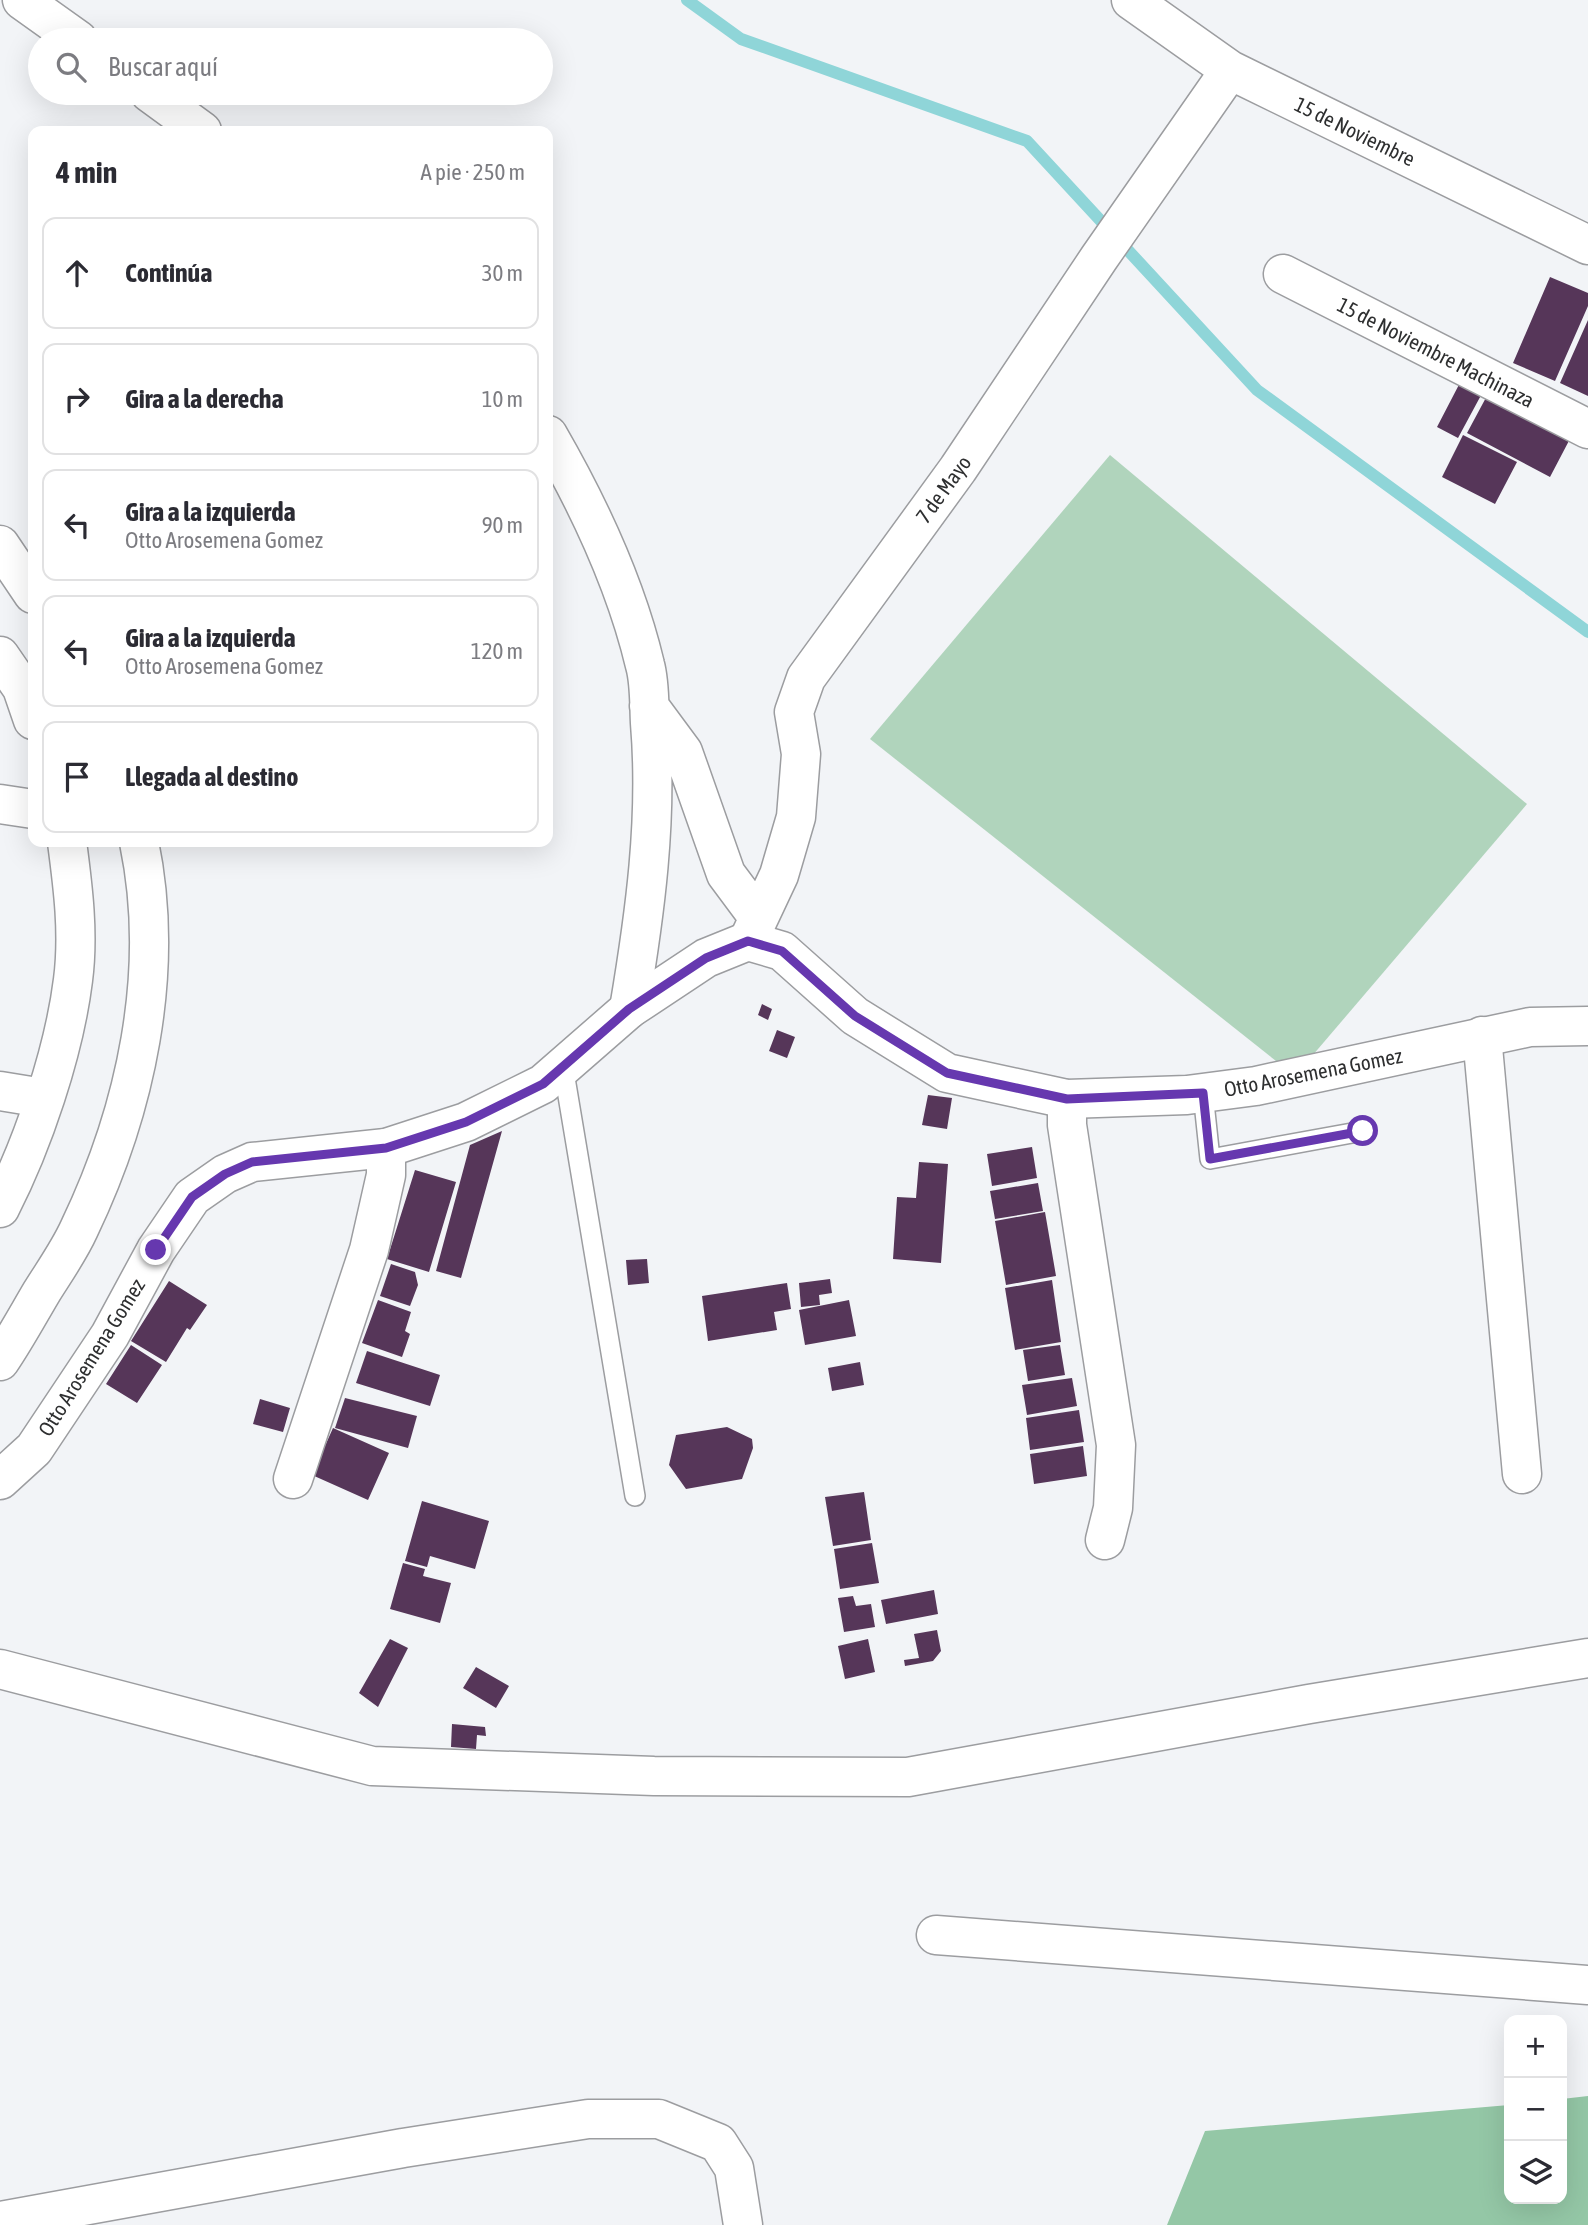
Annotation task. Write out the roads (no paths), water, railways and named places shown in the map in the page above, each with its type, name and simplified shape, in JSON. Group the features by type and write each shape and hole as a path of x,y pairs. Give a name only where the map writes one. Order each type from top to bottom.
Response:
{"street":[{"path":"22,0 61,28"},
{"name":"15 de Noviembre","path":"1131,0 1230,70 1588,245"},
{"name":"7 de Mayo","path":"753,929 779,875 796,817 801,754 794,712 806,678 958,469 1099,258 1230,70"},
{"path":"166,105 195,126"},
{"name":"15 de Noviembre Machinaza","path":"1283,274 1588,429"},
{"path":"553,445 596,527 633,624 646,667 654,778 651,847 629,1009"},
{"path":"0,545 28,587"},
{"path":"0,656 22,688 28,705"},
{"path":"649,706 682,752 726,874 753,929"},
{"path":"0,804 28,808"},
{"path":"0,1208 18,1173 62,1040 73,979 75,907 68,847"},
{"path":"0,1361 79,1229 119,1128 143,1026 148,968 148,917 140,847"},
{"name":"Otto Arosemena Gomez","path":"0,1480 34,1449 110,1335 156,1250 192,1197 225,1174 252,1162 386,1148 466,1122 543,1084 629,1009 753,929 855,1016 947,1073 1067,1099 1203,1093 1270,1083 1530,1027 1588,1026"},
{"path":"1482,1036 1522,1474"},
{"path":"0,1091 43,1098"},
{"path":"1067,1099 1067,1125 1116,1445 1113,1508 1105,1540"},
{"path":"293,1479 369,1250 386,1175 386,1148"},
{"path":"0,1669 372,1766 654,1776 908,1777 1308,1704 1588,1658"},
{"path":"936,1935 1588,1985"},
{"path":"0,2221 430,2143 588,2119 659,2119 718,2143 734,2168 743,2225"}],"lane":[{"path":"563,1066 635,1496"},
{"path":"1203,1093 1210,1159 1363,1131"}],"waterway":[{"path":"687,0 741,39 1027,141 1257,390 1588,632"}]}
